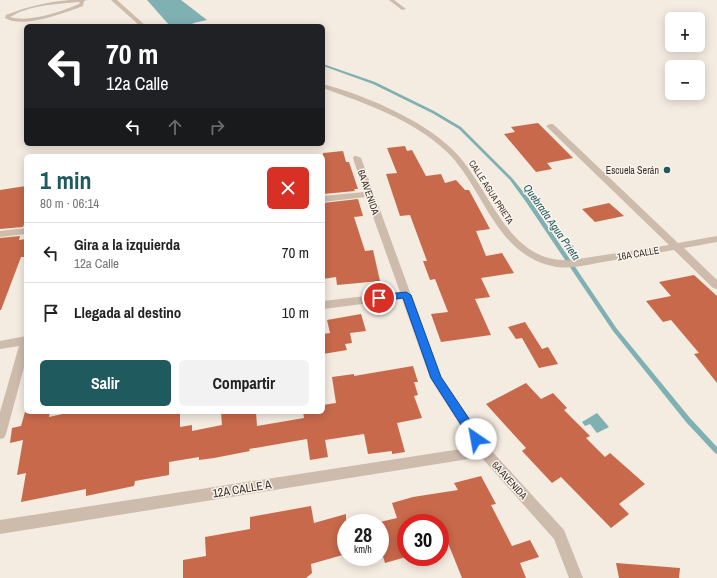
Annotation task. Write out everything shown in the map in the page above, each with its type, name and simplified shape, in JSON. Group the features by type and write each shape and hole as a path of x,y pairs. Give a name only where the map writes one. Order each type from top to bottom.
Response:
{"street":[{"path":"114,0 141,24"},
{"name":"CALLE AGUA PRIETA","path":"325,87 386,110 432,136 450,150 465,168 500,224 519,247 543,260 558,264"},
{"path":"550,126 677,246 717,286"},
{"name":"6A AVENIDA","path":"357,158 436,378 484,451 559,535 576,578"},
{"path":"325,199 369,194"},
{"path":"0,234 24,231"},
{"name":"16A CALLE","path":"558,264 596,260 717,239"},
{"path":"325,305 406,295"},
{"path":"0,345 24,341"},
{"path":"0,434 24,348"},
{"name":"12A CALLE A","path":"0,527 484,451"}],"lane":[{"path":"84,0 81,5 74,8 46,16 15,20 7,18 14,13 40,6 84,0"},
{"path":"391,0 404,9"}],"water":[{"path":"147,0 181,0 207,20 189,24 168,24"},
{"path":"597,413 609,427 597,433 590,424 585,426 582,422"}],"building":[{"path":"538,123 573,158 547,163 552,169 536,172 504,134 515,132 511,127"},
{"path":"405,146 407,151 412,150 426,176 441,174 445,183 456,180 465,190 469,190 490,229 476,231 486,256 502,253 514,273 481,278 490,297 475,299 491,335 441,342 431,314 448,312 435,279 430,280 423,261 427,261 410,215 400,216 386,174 397,173 387,148"},
{"path":"343,151 346,162 349,162 358,189 354,189 355,191 325,194 325,154 323,153"},
{"path":"24,186 23,227 0,229 0,190"},
{"path":"358,199 363,216 354,217 365,251 373,250 380,281 337,285 336,277 325,279 325,203"},
{"path":"609,203 624,216 595,222 582,209"},
{"path":"20,236 19,240 24,239 24,257 21,257 1,310 0,310 0,238"},
{"path":"694,275 717,296 717,383 694,354 699,353 671,320 663,322 646,301 671,296 659,282"},
{"path":"361,314 366,331 350,333 352,343 345,344 347,350 325,354 325,334 330,333 327,320"},
{"path":"525,322 542,349 548,347 558,364 539,368 522,338 516,339 508,327"},
{"path":"413,366 418,382 414,382 418,395 414,396 422,418 397,423 405,452 392,454 392,451 368,454 364,434 325,440 328,457 310,460 307,439 249,449 250,451 214,458 199,460 199,457 169,462 169,475 135,481 134,486 86,496 86,489 21,502 26,473 17,475 23,440 10,443 12,428 21,426 24,414 50,414 49,417 63,414 180,414 180,427 192,425 192,431 222,425 221,414 256,414 257,426 304,418 303,414 325,414 325,405 336,403 332,377 354,374 354,376"},
{"path":"526,383 541,399 553,393 567,408 564,410 590,436 586,438 605,457 610,453 645,484 619,504 629,514 611,528 561,477 552,483 522,451 526,448 486,404"},
{"path":"481,476 496,504 491,505 512,546 530,540 539,557 520,563 526,578 462,578 449,546 449,514 397,514 397,518 392,503 413,497 458,490 454,483"},
{"path":"311,506 314,523 337,517 337,557 311,564 312,573 306,578 183,578 183,560 206,556 205,537 250,529 250,517"},
{"path":"397,518 397,560 389,562 389,520"},
{"path":"616,563 680,568 679,578 619,578"}],"waterway":[{"name":"Quebrada Agua Prieta","path":"184,22 190,24"},
{"name":"Quebrada Agua Prieta","path":"325,66 374,83 433,112 460,128 511,179 528,201 615,330 688,420 717,451"}],"place":[{"name":"Escuela Serán","path":"667,170"}],"route":[{"path":"379,298 406,295 436,378 476,439"}]}
